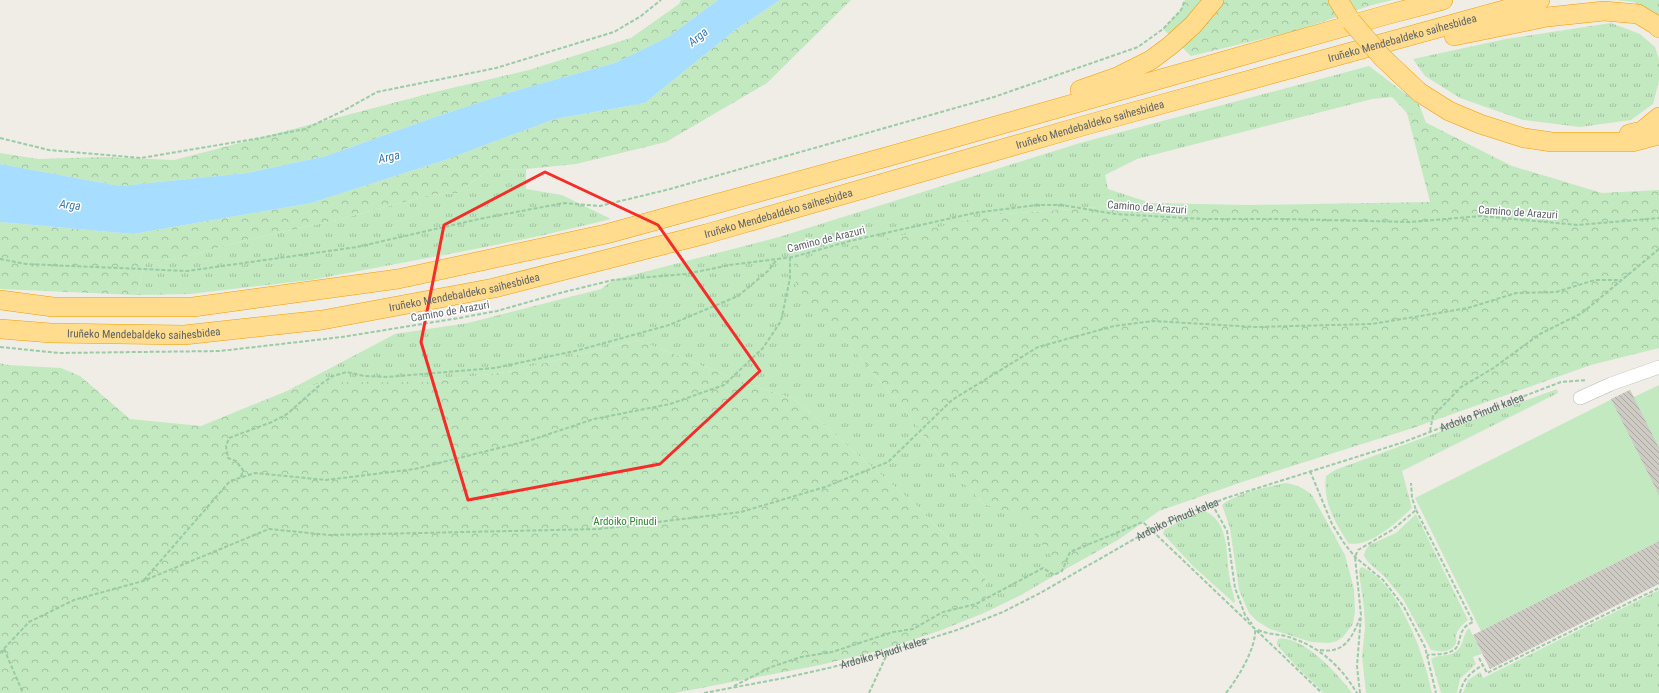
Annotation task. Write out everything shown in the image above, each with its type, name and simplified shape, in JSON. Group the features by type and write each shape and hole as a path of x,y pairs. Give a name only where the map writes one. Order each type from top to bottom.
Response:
{"highway":[{"path":"890,156 1117,77 1151,60 1171,45 1193,25 1214,0"},
{"path":"1338,0 1351,20 1382,57 1419,92 1449,111 1480,124 1524,138 1552,142 1632,142 1659,135"},
{"path":"0,300 54,306 193,307 398,279 606,234 890,156 1371,19 1443,0"},
{"name":"Iruñeko Mendebaldeko saihesbidea","path":"0,329 51,333 184,335 322,320 494,288 706,234 1079,128 1540,0"},
{"path":"1411,36 1444,38 1547,17 1604,11 1638,14 1659,28"},
{"path":"1595,142 1642,130 1659,117"}],"street":[{"path":"1580,398 1611,384 1659,367"}],"path":[{"path":"0,138 49,150 141,158 305,129 343,111 376,92 496,68 614,32 642,16 661,0"},
{"path":"0,259 26,264 187,271 357,247 479,219 564,203 600,206 670,189 994,98 1138,48 1163,29 1181,10 1185,0"},
{"name":"Camino de Arazuri","path":"0,347 59,353 152,353 220,351 342,337 497,311 613,280 686,274 730,265 790,257 850,241 974,213 1038,205 1062,205 1116,214 1204,219 1410,222 1481,216 1578,225 1659,218"},
{"path":"1430,431 1433,416 1461,387 1492,369 1540,334 1582,312 1659,249"},
{"path":"143,581 230,481 241,477 255,473 326,480 415,468 531,440 594,419 670,404 724,384 763,348 781,321 790,278 790,257"},
{"path":"241,477 243,470 236,461 228,458 226,446 229,438 272,422 287,414 321,384 333,376 347,372 364,376 387,377 495,368 579,350 637,335 670,325 738,296 769,270 777,259"},
{"path":"0,653 29,622 74,600 143,581 269,529 329,535 599,529 741,512 825,487 888,462 952,400 1038,347 1114,326 1153,321 1255,327 1372,324 1468,308 1516,293 1556,292 1595,280 1622,280"},
{"name":"Ardoiko Pinudi kalea","path":"704,693 784,678 888,652 956,630 1003,612 1042,592 1153,529 1226,498 1401,443 1562,382 1592,380"},
{"path":"1310,472 1332,524 1344,543 1355,557 1376,573 1394,592 1416,628 1427,654 1436,693"},
{"path":"1411,483 1412,498 1416,510 1472,622 1462,631 1460,643 1454,650 1450,652 1427,654"},
{"path":"1212,504 1227,531 1235,588 1238,598 1245,615 1255,628 1264,632 1285,636 1318,649 1331,652 1347,642 1354,633 1361,615"},
{"path":"1359,693 1357,666 1361,615 1355,557 1358,550 1392,530 1416,510"},
{"path":"732,687 771,667 801,657 832,652 893,632 913,629 943,612 976,604 1043,568 1054,575 1062,571 1070,552 1143,522 1153,529 1322,693"},
{"path":"1479,658 1487,673 1659,588"},
{"path":"1226,693 1241,674 1248,658 1255,628"},
{"path":"4,649 23,693"},
{"path":"1318,649 1345,674 1359,693"},
{"path":"869,693 888,652"},
{"path":"1460,693 1464,680 1474,670 1483,665"}],"highlighted area":[{"path":"545,172 658,225 760,371 660,464 468,500 421,342 444,225"}],"green space":[{"path":"681,0 718,0 668,37 615,63 518,90 438,116 326,156 247,173 120,186 0,164 0,153 38,159 105,157 174,160 439,91 529,70 631,38 679,4"},
{"path":"780,0 851,0 767,83 666,142 576,164 526,169 489,170 457,193 430,195 337,220 246,240 177,259 145,261 137,295 0,289 0,222 133,234 311,203 445,160 555,119 645,103 735,30"},
{"path":"1185,0 1393,0 1372,5 1295,31 1191,56 1163,29 1181,10"},
{"path":"1616,0 1659,0 1659,17 1634,2"},
{"path":"1611,23 1640,34 1655,47 1659,59 1659,81 1653,104 1631,120 1580,127 1523,120 1460,98 1425,76 1413,59 1506,39"},
{"path":"1369,66 1419,104 1426,123 1407,113 1392,97 1372,99 1137,159 1105,175 1108,189 1151,203 991,215 797,287 900,404 945,464 984,504 1022,516 1062,571 1021,595 984,613 987,596 985,577 917,506 794,399 746,383 638,340 513,371 426,382 328,382 287,391 395,334 468,323 601,289 613,280 779,237 1080,143"},
{"path":"1407,113 1512,166 1602,193 1659,190 1659,348 1591,365 1413,428 1245,481 1159,511 1118,540 1062,571 1022,517 984,504 945,464 900,404 845,340 796,287 794,260 991,215 1151,203 1248,205 1430,202"},
{"path":"526,169 526,189 562,195 611,219 544,235 311,280 190,294 137,295 145,261 177,259 246,240 337,220 430,195 457,193 489,170"},
{"name":"Ardoiko Pinudi","path":"638,340 746,383 794,399 917,506 985,577 987,596 984,613 939,631 878,651 820,665 675,693 0,693 0,363 8,365 61,368 80,376 130,419 201,426 287,391 328,382 426,382 513,371"},
{"path":"1659,385 1659,541 1481,631 1415,498 1630,390 1634,397"},
{"path":"1557,389 1558,393 1402,471 1412,508 1383,533 1374,538 1356,544 1348,543 1334,519 1328,503 1326,495 1326,476 1335,470"},
{"path":"1286,483 1300,487 1312,495 1345,555 1354,589 1355,612 1353,624 1343,637 1337,641 1329,643 1311,642 1270,629 1257,621 1249,613 1239,590 1230,528 1222,505 1235,497"},
{"path":"1205,511 1213,516 1218,522 1225,538 1230,581 1235,601 1234,603 1193,566 1163,534 1164,530 1187,517"},
{"path":"1416,514 1468,620 1457,633 1456,642 1453,648 1447,651 1431,650 1403,599 1384,576 1368,562 1364,556 1369,545 1396,533"},
{"path":"1362,567 1375,575 1388,588 1399,604 1417,641 1432,693 1366,693 1362,656 1365,628 1364,608 1359,572 1360,568"},
{"path":"1659,590 1659,693 1463,693 1468,680 1480,672 1483,678"},
{"path":"1469,628 1482,653 1473,657 1476,664 1460,679 1457,693 1441,693 1431,659 1437,656 1452,654 1458,650"},
{"path":"1278,639 1288,639 1309,649 1330,667 1352,693 1324,693 1278,646"}],"water":[{"name":"Arga","path":"718,0 780,0 735,30 645,103 555,119 445,160 311,203 133,234 0,222 0,164 120,186 247,173 326,156 438,116 518,90 615,63 668,37"}],"building":[{"path":"1630,390 1659,448 1659,495 1611,399"},
{"path":"1659,541 1659,584 1490,669 1473,635"}]}
